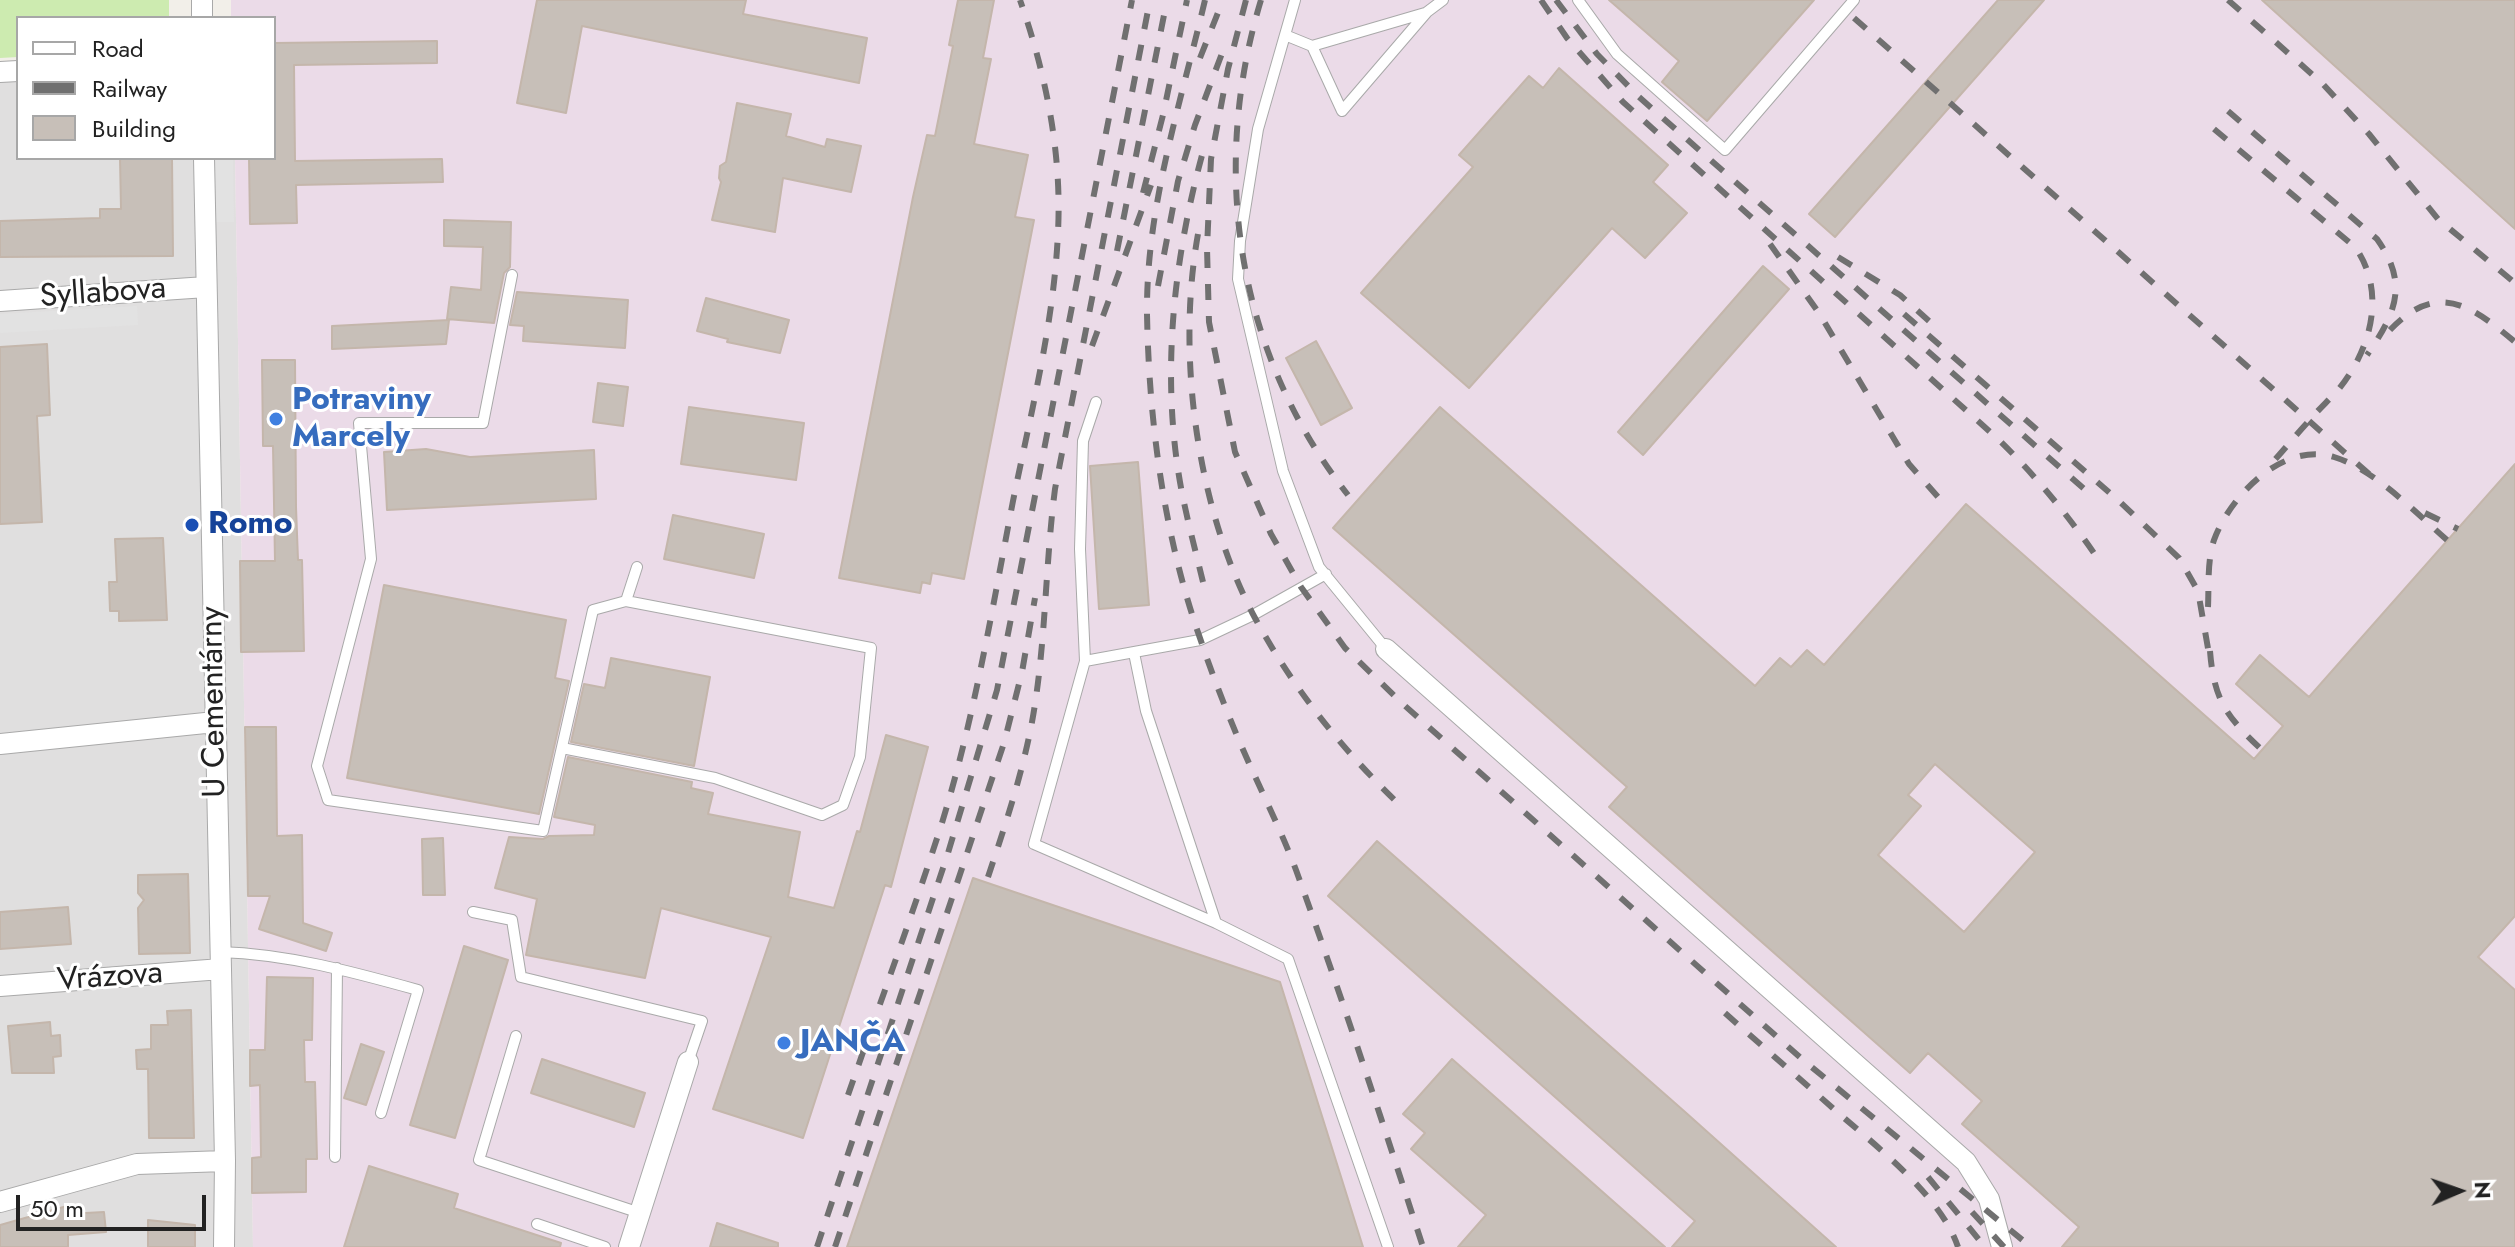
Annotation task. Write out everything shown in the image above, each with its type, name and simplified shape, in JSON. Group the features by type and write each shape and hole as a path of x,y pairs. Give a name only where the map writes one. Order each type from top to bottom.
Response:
{"street":[{"name":"U Cementárny","path":"204,160 225,1161 224,1247"},
{"name":"Syllabova","path":"0,301 206,287"},
{"path":"1386,649 1966,1162 1989,1199 2002,1247"},
{"path":"0,744 215,722"},
{"name":"Vrázova","path":"0,986 220,961"},
{"path":"629,1247 688,1062"},
{"path":"0,1202 137,1164 225,1161"}],"lane":[{"path":"1295,0 1258,129 1240,241 1238,279 1283,471 1319,567 1386,649"},
{"path":"1312,46 1342,111 1427,12 1443,0"},
{"path":"1578,0 1617,54 1725,150 1854,0"},
{"path":"1285,35 1312,46 1427,12"},
{"path":"512,275 483,423 359,423 371,559 317,766 328,800 543,831 593,610 626,601 871,648 860,757 843,805 822,815 715,778 562,748"},
{"path":"1096,402 1083,441 1080,549 1085,661 1034,844 1216,923 1288,959 1388,1247"},
{"path":"626,601 637,567"},
{"path":"1085,661 1200,640 1253,615 1326,574"},
{"path":"1134,653 1146,711 1216,923"},
{"path":"473,912 512,920 521,977 702,1021 688,1062"},
{"path":"220,961 266,955 337,968 418,990 381,1113"},
{"path":"335,1157 337,968"},
{"path":"516,1036 479,1160 640,1213"},
{"path":"537,1224 605,1247"}],"shaded area":[{"path":"231,0 2515,0 2515,1247 253,1247 235,160 276,160 276,16 231,16"},
{"path":"16,62 16,160 235,160 253,1247 0,1247 0,63"},
{"path":"212,160 233,160 234,222 213,222"},
{"path":"137,306 138,325 0,333 0,314"}],"green space":[{"path":"0,0 169,0 169,16 16,16 16,57 0,58"}],"building":[{"path":"537,0 746,0 743,14 867,38 859,83 582,26 566,113 517,103"},
{"path":"958,0 994,0 983,58 991,59 974,144 1028,155 1015,217 1034,220 964,579 932,573 930,584 922,582 920,593 839,578 913,197 927,135 935,136 953,46 949,45"},
{"path":"1609,0 1814,0 1707,121 1662,82 1679,61"},
{"path":"1998,0 2044,0 1835,237 1809,214"},
{"path":"2262,0 2515,0 2515,229"},
{"path":"437,41 437,63 294,65 295,161 442,159 443,182 296,185 297,223 250,224 249,160 276,160 276,43"},
{"path":"1559,68 1668,165 1653,182 1687,213 1645,258 1612,228 1469,388 1361,293 1473,167 1459,155 1529,76 1543,88"},
{"path":"737,103 791,114 786,136 825,147 827,139 861,146 851,192 783,178 775,232 712,220 721,182 720,166 726,162"},
{"path":"120,160 172,160 173,256 0,257 0,221 100,218 100,209 121,209"},
{"path":"444,220 511,222 510,267 504,273 494,323 447,319 451,287 481,290 483,247 444,246"},
{"path":"1763,266 1789,289 1643,455 1618,432"},
{"path":"517,292 628,300 625,348 523,341 524,326 510,325"},
{"path":"706,298 789,320 780,353 727,342 728,339 697,331"},
{"path":"449,320 446,344 332,349 332,326"},
{"path":"1316,341 1352,408 1321,425 1286,358"},
{"path":"47,344 50,415 37,416 42,522 0,524 0,347"},
{"path":"262,360 295,360 296,507 298,560 302,560 304,651 241,652 240,561 275,561 273,446 263,446"},
{"path":"598,383 628,387 623,426 593,422"},
{"path":"689,407 804,423 796,480 681,464"},
{"path":"1440,407 1755,686 1780,658 1791,667 1807,650 1824,665 1966,504 2254,759 2283,726 2236,684 2260,655 2309,697 2515,464 2515,916 2478,957 2515,990 2515,1247 2062,1247 2079,1227 1962,1124 1982,1101 1928,1053 1910,1073 1609,807 1627,787 1333,528","holes":["1935,764 2035,852 1964,932 1878,855 1921,806 1908,795"]},
{"path":"426,449 470,457 594,450 596,499 387,510 384,452"},
{"path":"1138,462 1149,605 1099,609 1090,466"},
{"path":"673,515 764,534 754,578 664,559"},
{"path":"163,538 167,620 119,621 119,611 110,611 109,582 117,582 115,539"},
{"path":"384,585 566,620 555,678 569,681 539,814 347,778"},
{"path":"611,658 710,677 694,766 571,742 584,684 605,688"},
{"path":"245,727 276,727 277,836 302,835 303,923 332,933 326,951 259,929 270,896 248,896"},
{"name":"JANČA","path":"886,735 928,747 891,887 885,885 803,1138 713,1109 771,937 661,908 645,978 526,955 537,899 495,888 509,837 543,839 549,836 594,835 595,825 554,817 568,757 692,782 691,788 713,793 708,814 800,832 788,897 834,908 857,831 860,832"},
{"path":"443,838 445,895 423,895 422,839"},
{"path":"1377,841 1836,1247 1672,1247 1695,1221 1328,896"},
{"path":"188,874 190,953 139,954 138,908 144,900 138,893 138,875"},
{"path":"973,878 1280,982 1363,1247 847,1247"},
{"path":"68,907 71,944 0,949 0,912"},
{"path":"464,946 508,960 455,1138 410,1125"},
{"path":"267,977 313,978 312,1040 304,1040 305,1082 315,1082 317,1159 306,1159 306,1192 252,1193 252,1158 261,1157 260,1085 250,1086 250,1050 265,1050"},
{"path":"191,1010 194,1138 149,1138 148,1069 137,1069 136,1050 151,1049 151,1025 168,1025 167,1011"},
{"path":"50,1022 51,1036 60,1035 61,1056 53,1057 54,1073 12,1073 8,1026"},
{"path":"361,1044 384,1052 366,1105 344,1098"},
{"path":"542,1059 645,1093 634,1127 531,1093"},
{"path":"1452,1059 1665,1247 1458,1247 1486,1215 1411,1149 1425,1133 1403,1114"},
{"path":"369,1166 458,1194 454,1208 561,1243 560,1247 344,1247"},
{"path":"67,1206 67,1214 104,1212 106,1232 68,1235 68,1247 0,1247 0,1225"},
{"path":"148,1220 195,1225 195,1247 148,1247"},
{"path":"717,1223 778,1243 778,1247 710,1247"}],"railway":[{"path":"848,1095 953,786 982,665 1047,334 1058,232 1055,143 1045,85 1020,0"},
{"path":"817,1247 948,853 997,690 1132,0"},
{"path":"988,877 1007,820 1032,722 1055,489 1150,0"},
{"path":"1117,251 1167,0"},
{"path":"1143,193 1187,0"},
{"path":"1205,0 1167,155 1148,274 1151,396 1168,521 1188,602 1205,653 1238,738 1296,870 1423,1247"},
{"path":"1200,58 1223,0"},
{"path":"1246,0 1228,69 1211,159 1207,248 1209,322 1235,452 1271,534 1301,587 1345,648 1404,705 1803,1060 2031,1247"},
{"path":"1261,0 1245,65 1237,130 1236,195 1243,259 1258,322 1280,382 1310,440 1348,495"},
{"path":"1541,0 1567,38 1623,102 1998,439 2050,495 2096,556"},
{"path":"1556,0 1597,54 1639,97 2090,494"},
{"path":"2228,0 2322,83 2369,134 2438,219 2515,283"},
{"path":"1854,18 2378,482"},
{"path":"1158,286 1178,181 1224,48"},
{"path":"2228,111 2377,239 2387,255 2396,284 2395,298 2385,325 2367,355"},
{"path":"2214,129 2355,247 2365,264 2370,283 2371,320 2350,374 2271,464"},
{"path":"1203,582 1184,504 1175,450 1171,363 1184,233 1204,148"},
{"path":"1092,346 1151,185"},
{"path":"1198,234 1189,330 1196,431 1206,481 1235,575 1270,645 1303,695 1360,765 1403,808"},
{"path":"1770,244 1819,313 1909,464 1946,506"},
{"path":"1838,257 1900,295 1929,321"},
{"path":"2390,330 2423,306 2454,304 2484,318 2515,342"},
{"path":"1904,314 2118,500 2179,558 2198,591 2210,660"},
{"path":"2208,607 2210,556 2222,523 2232,506 2261,476 2296,457 2315,454 2334,457 2364,471 2447,540"},
{"path":"2425,513 2458,529"},
{"path":"835,1247 1004,743 1022,672 1035,598"},
{"path":"2210,651 2215,683 2224,707 2262,750"},
{"path":"1725,1013 1906,1173 1937,1209 1958,1247"},
{"path":"1928,1177 1985,1247"},
{"path":"1972,1212 2004,1247"}],"place":[{"name":"Potraviny Marcely","path":"276,419"},
{"name":"Romo","path":"192,525"},
{"name":"JANČA","path":"784,1043"}]}
